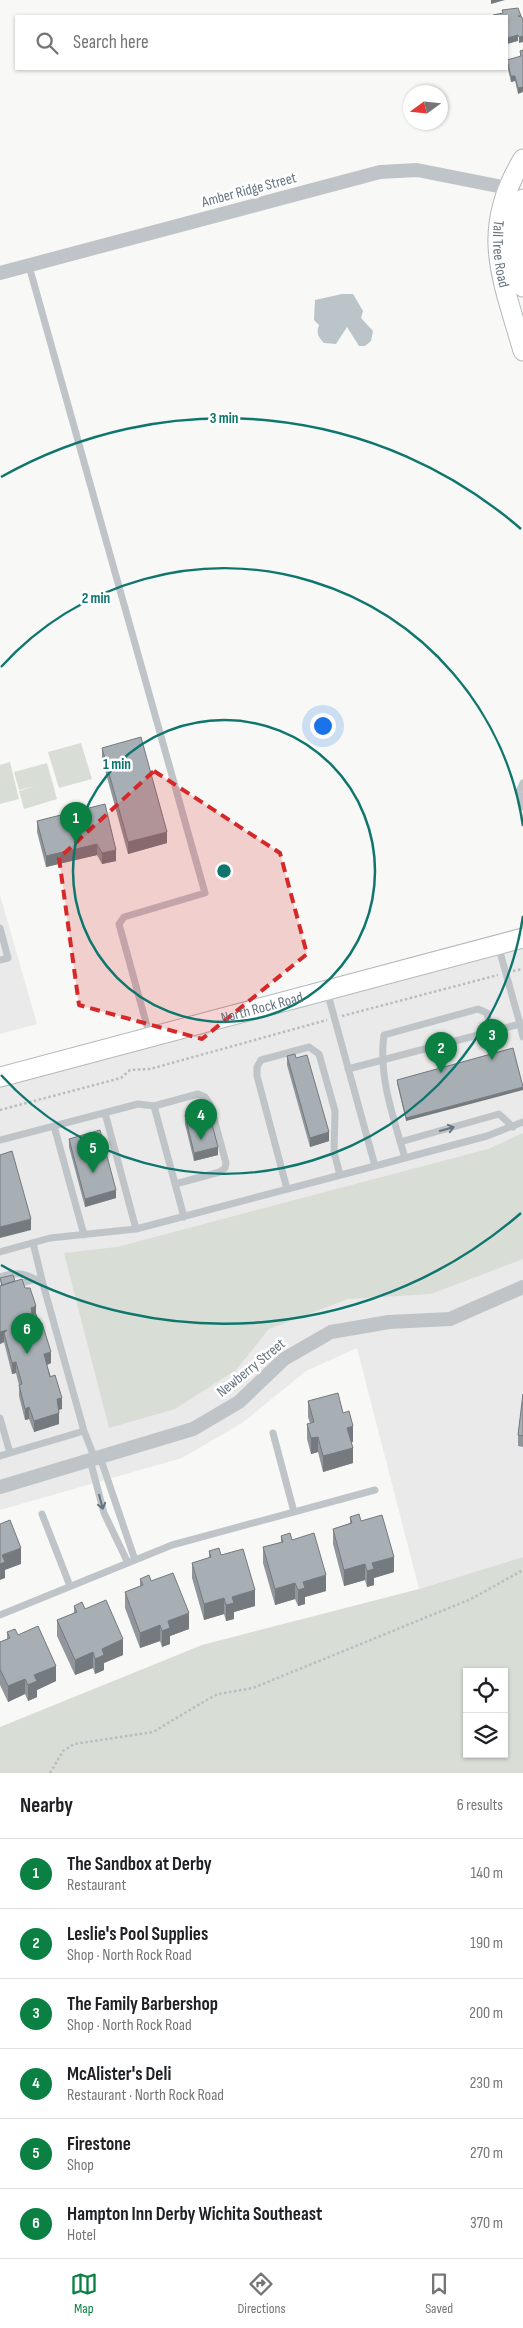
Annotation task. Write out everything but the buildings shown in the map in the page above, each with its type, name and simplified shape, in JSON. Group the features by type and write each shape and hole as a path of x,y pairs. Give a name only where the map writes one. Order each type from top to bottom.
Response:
{"main road":[{"name":"Tall Tree Road","path":"523,159 516,194 499,213 497,247 518,292 523,351"},
{"name":"North Rock Road","path":"0,1077 523,938"}],"street":[{"name":"Amber Ridge Street","path":"0,273 380,172 417,170 516,194"},
{"name":"Newberry Street","path":"0,1487 193,1429 239,1402 284,1360 332,1332 389,1322 450,1319 523,1287"}],"lane":[{"path":"29,266 205,893 124,917 119,924 150,1037"},
{"path":"523,783 519,792 523,807"},
{"path":"0,928 8,958 0,960"},
{"path":"498,944 523,1036"},
{"path":"327,990 375,1166"},
{"path":"405,1158 386,1089 384,1035 482,1009 487,1013 491,1032"},
{"path":"348,1069 521,1024"},
{"path":"287,1189 257,1076 257,1067 261,1060 309,1047 320,1054 335,1110 334,1152 340,1175"},
{"path":"0,1140 138,1104 154,1106 198,1094 205,1097 210,1104 226,1163 225,1168 220,1172 175,1184"},
{"path":"154,1106 184,1217"},
{"path":"105,1112 136,1229"},
{"path":"400,1142 499,1114 512,1127"},
{"path":"0,1252 50,1238 136,1229 487,1136 523,1122"},
{"path":"54,1126 84,1235"},
{"path":"33,1243 40,1282 84,1432 124,1525 132,1561"},
{"path":"0,1277 10,1274 29,1274 40,1282"},
{"path":"15,1285 40,1282"},
{"path":"0,1418 10,1453"},
{"path":"0,1456 84,1432"},
{"path":"273,1433 294,1512"},
{"path":"95,1458 104,1513 132,1561"},
{"path":"0,1615 172,1545 375,1490"},
{"path":"42,1514 70,1586"},
{"path":"113,1530 124,1525"}],"path":[{"path":"0,1110 121,1078 130,1070 150,1069 523,968"},
{"path":"50,1773 63,1751 74,1744 153,1732 218,1694 253,1688 471,1600 523,1570"}],"highlighted area":[{"path":"154,771 280,853 307,954 202,1039 79,1005 59,858"}],"shaded area":[{"path":"342,294 353,294 363,311 361,318 373,331 371,341 365,346 359,346 347,327 336,344 324,343 319,337 319,325 314,320 315,300"},
{"path":"81,743 92,779 59,788 48,752"},
{"path":"10,762 19,799 0,804 0,765"},
{"path":"47,763 57,799 24,809 19,791 35,786 19,790 14,772"},
{"path":"0,895 37,1024 0,1034"},
{"path":"523,937 523,1557 419,1589 357,1348 306,1371 242,1423 182,1458 0,1510 0,1077"},
{"path":"523,1133 523,1259 431,1294 348,1299 269,1329 236,1370 175,1409 109,1428 64,1253 117,1247 488,1149"},
{"path":"523,1557 523,1773 0,1773 0,1727 202,1645 419,1589"}],"place":[{"name":"The Sandbox at Derby","path":"76,843"},
{"name":"The Family Barbershop","path":"492,1060"},
{"name":"Leslie's Pool Supplies","path":"441,1073"},
{"name":"McAlister's Deli","path":"201,1140"},
{"name":"Firestone","path":"93,1173"},
{"name":"Hampton Inn Derby Wichita Southeast","path":"27,1354"}]}
